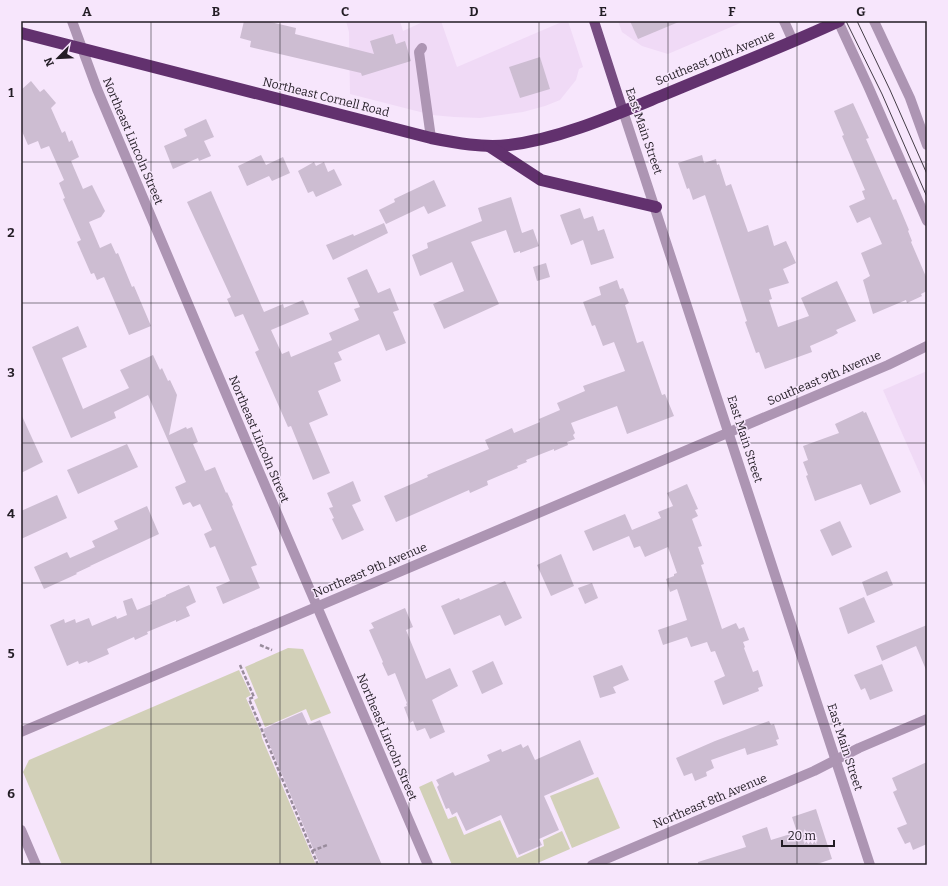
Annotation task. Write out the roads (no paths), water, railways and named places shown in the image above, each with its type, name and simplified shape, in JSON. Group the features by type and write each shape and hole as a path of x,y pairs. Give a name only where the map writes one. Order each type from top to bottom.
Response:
{"highway":[{"name":"Southeast 10th Avenue","path":"623,111 838,21"},
{"name":"Northeast Cornell Road","path":"21,33 431,138 489,146 508,146 548,138 623,111"},
{"path":"489,146 541,180 656,207"}],"main road":[{"name":"East Main Street","path":"594,21 623,111"}],"street":[{"name":"Northeast Lincoln Street","path":"72,21 97,89 316,607 428,865"},
{"path":"784,21 793,41"},
{"path":"838,21 927,221"},
{"path":"874,21 910,98 927,145"},
{"path":"422,48 419,52 431,138"},
{"name":"East Main Street","path":"623,111 656,207 870,865"},
{"name":"Southeast 9th Avenue","path":"729,432 888,365 927,346"},
{"name":"Northeast 9th Avenue","path":"21,732 729,432"},
{"name":"Northeast 8th Avenue","path":"592,865 806,774 859,748 927,719"},
{"path":"21,830 36,865"}],"tram line":[{"path":"846,21 882,94 927,197"},
{"path":"857,21 890,90 927,174"}]}
